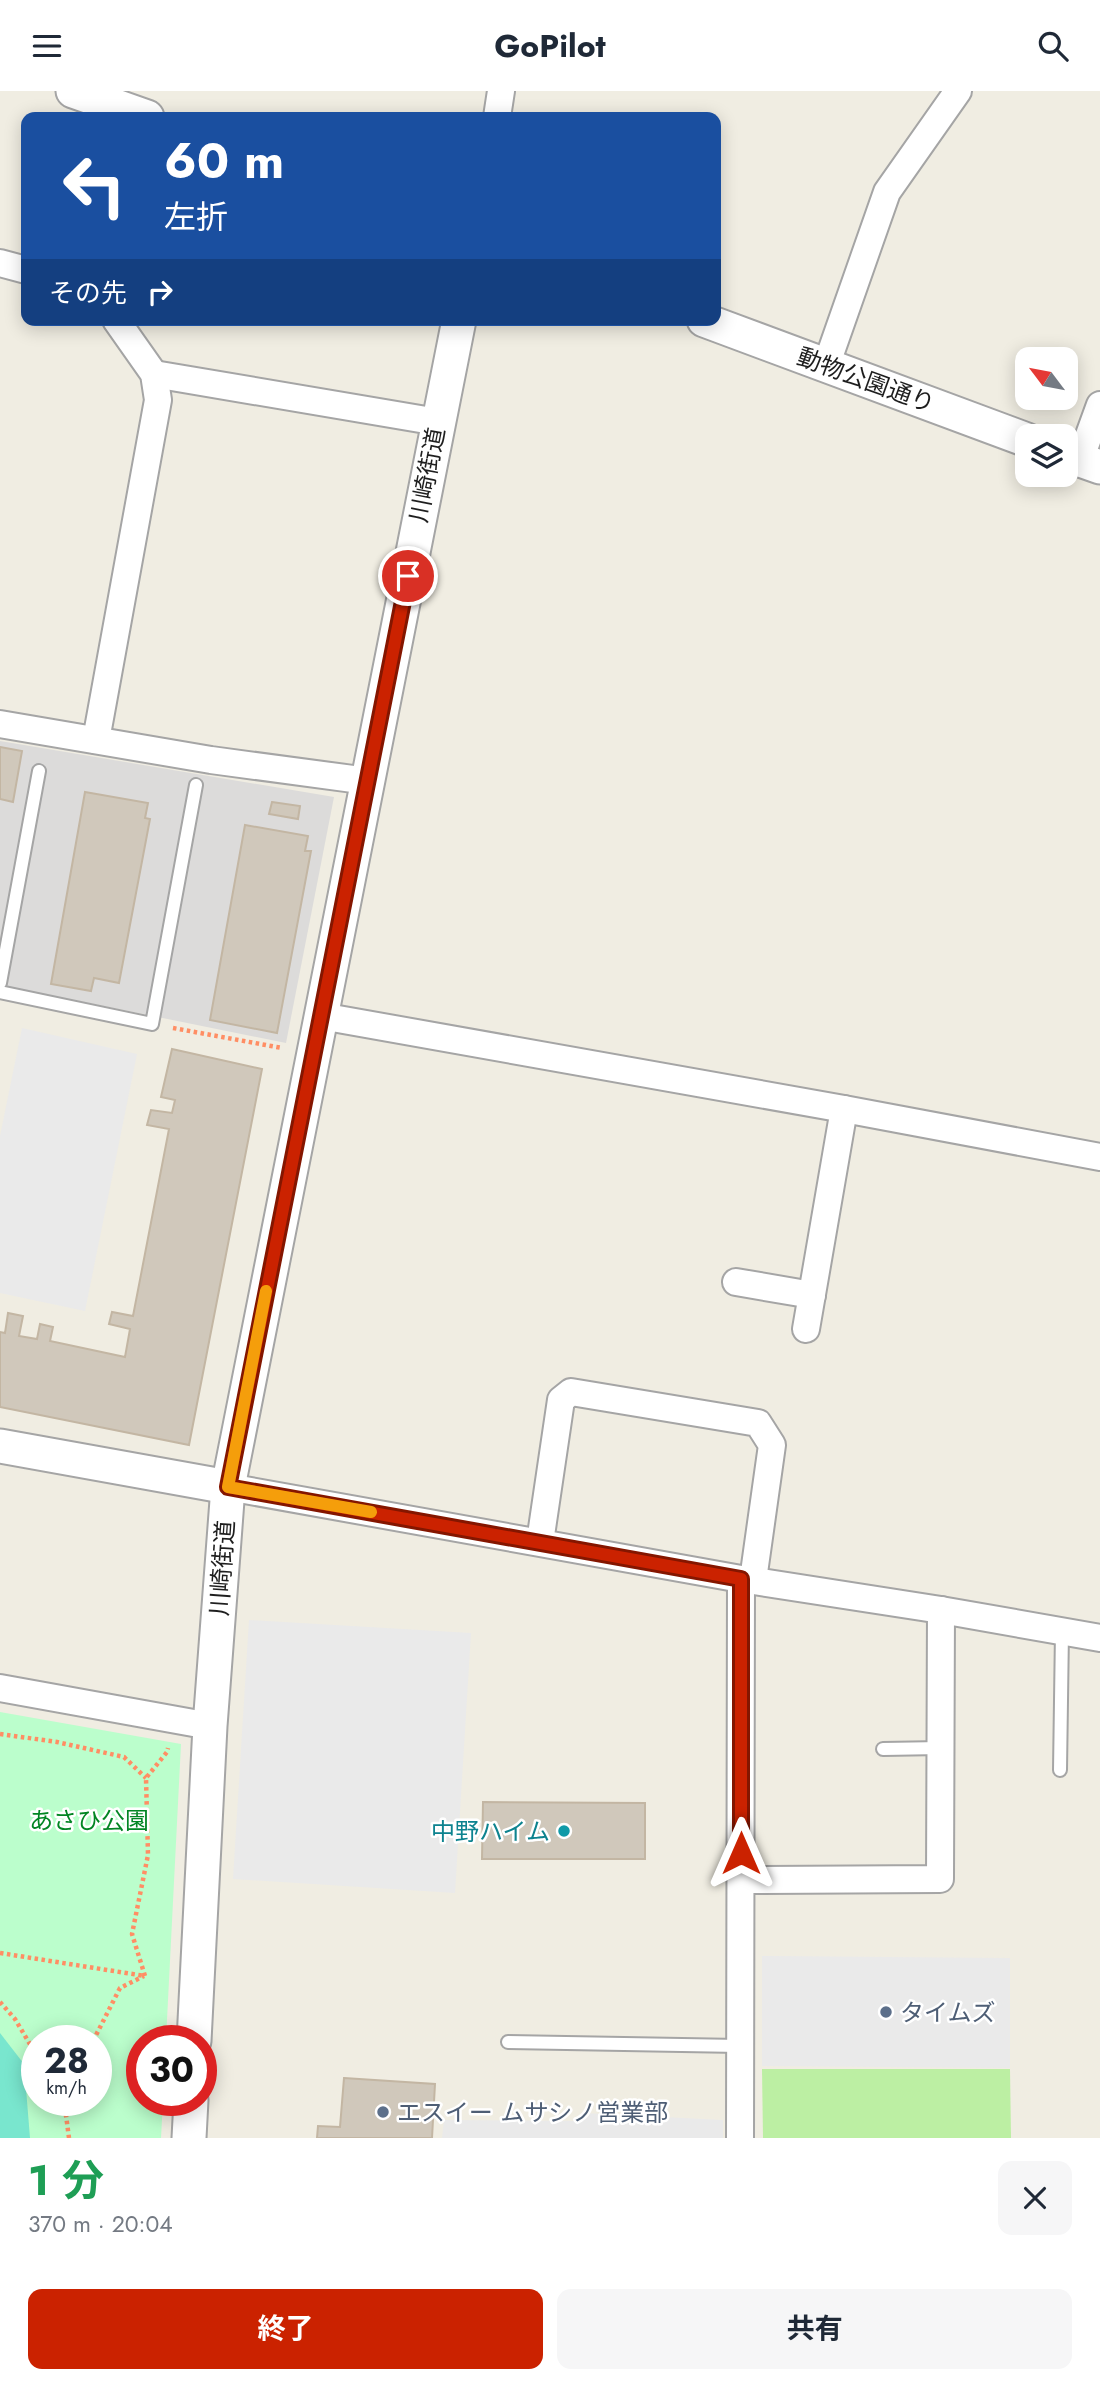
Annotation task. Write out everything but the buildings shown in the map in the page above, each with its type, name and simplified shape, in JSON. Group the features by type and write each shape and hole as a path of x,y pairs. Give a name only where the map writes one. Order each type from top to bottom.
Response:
{"street":[{"path":"74,91 133,112"},
{"path":"498,112 501,91"},
{"path":"826,366 887,192 958,91"},
{"path":"0,263 21,269"},
{"path":"96,740 158,400 154,374 120,326"},
{"name":"川崎街道","path":"195,2025 210,1727 228,1487 457,326"},
{"name":"動物公園通り","path":"720,326 1015,436"},
{"path":"154,374 438,422"},
{"path":"1082,461 1100,405"},
{"path":"0,724 211,760 368,781"},
{"path":"321,1016 1100,1157"},
{"path":"806,1329 844,1109"},
{"path":"736,1282 812,1295"},
{"path":"540,1542 561,1400 571,1392 758,1423 772,1445 747,1579 741,1880 740,2138"},
{"path":"0,1446 1100,1639"},
{"path":"741,1880 940,1879 941,1610"},
{"path":"0,1688 210,1727"},
{"path":"189,2138 190,2116"}],"lane":[{"path":"0,983 39,771"},
{"path":"0,992 152,1024 196,785"},
{"path":"1060,1770 1062,1632"},
{"path":"883,1749 941,1748"},
{"path":"508,2042 740,2046"}],"path":[{"path":"152,1024 286,1048"},
{"path":"145,1976 132,1934 148,1854 146,1778 167,1752 170,1719"},
{"path":"0,1734 57,1742 124,1757 146,1778"},
{"path":"0,1953 145,1976"},
{"path":"101,2025 120,1988 145,1976"},
{"path":"0,2002 21,2029"},
{"path":"65,2116 69,2138"}],"shaded area":[{"path":"0,741 334,797 286,1043 0,985"},
{"path":"22,1028 137,1054 85,1311 0,1293 0,1136"},
{"path":"249,1620 471,1633 455,1893 233,1879"},
{"name":"タイムズ","path":"762,1956 1010,1958 1010,2068 762,2066"},
{"path":"0,2033 21,2060 21,2116 28,2116 30,2138 0,2138"},
{"path":"583,2113 723,2120 723,2138 442,2138 444,2120 581,2121"}],"green space":[{"name":"あさひ公園","path":"0,1712 181,1744 167,2025 126,2025 126,2116 162,2116 161,2138 0,2138"},
{"path":"762,2069 1010,2069 1011,2138 763,2138"}],"slow traffic":[{"path":"266,1291 228,1487 371,1512"}],"place":[{"name":"中野ハイム","path":"564,1831"},
{"name":"タイムズ","path":"886,2012"},
{"name":"エスイー ムサシノ営業部","path":"383,2112"}],"route":[{"path":"408,576 228,1487 741,1579 741,1853"}]}
